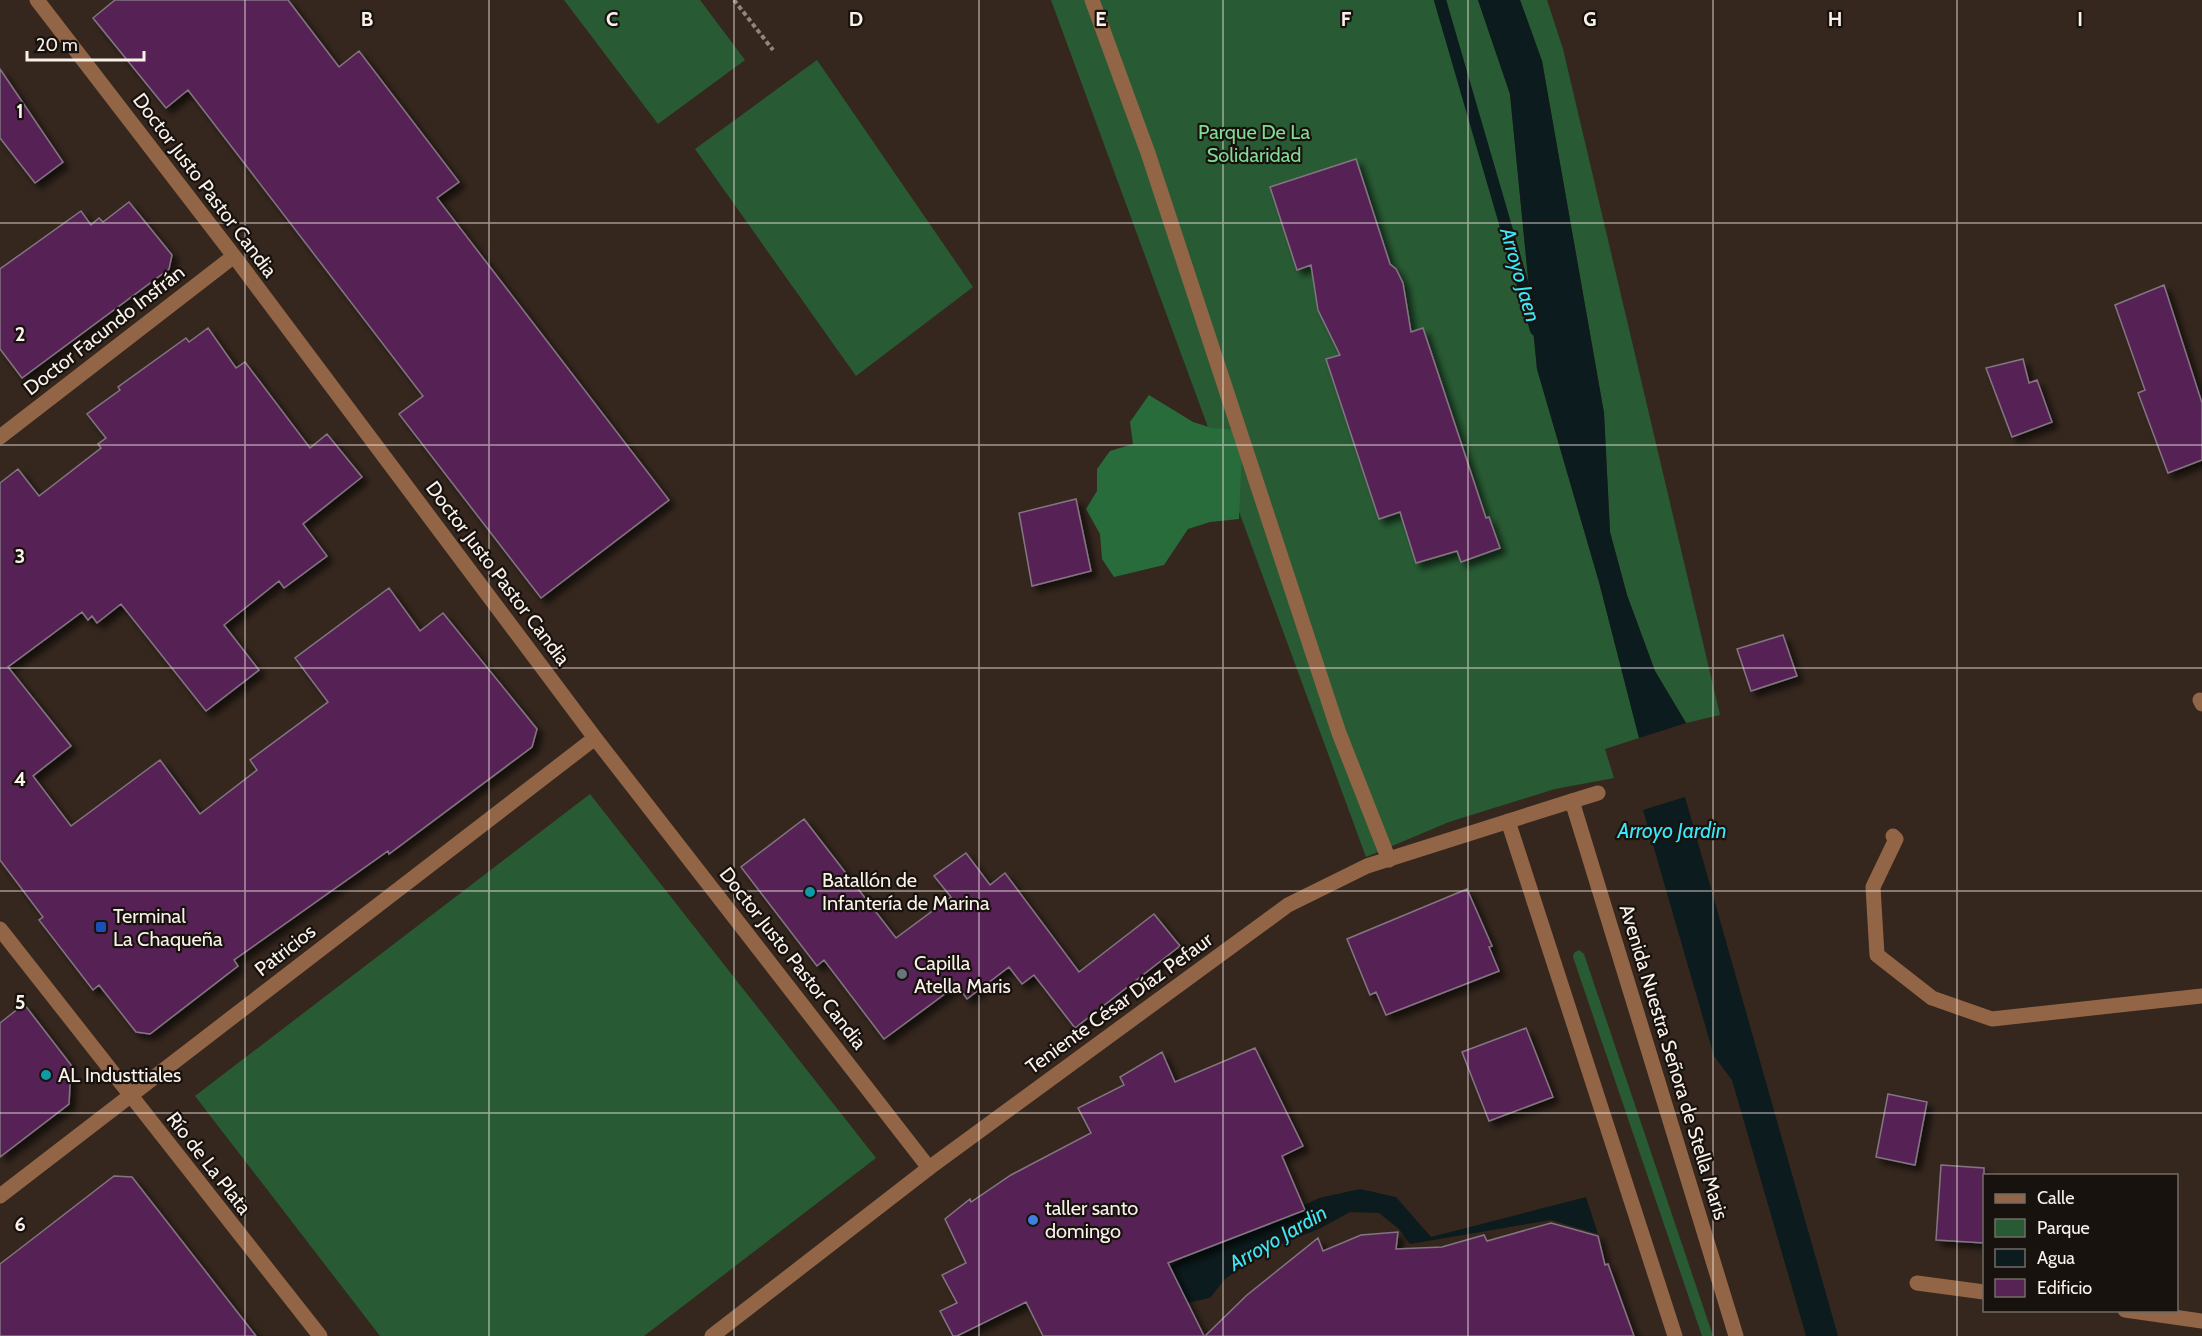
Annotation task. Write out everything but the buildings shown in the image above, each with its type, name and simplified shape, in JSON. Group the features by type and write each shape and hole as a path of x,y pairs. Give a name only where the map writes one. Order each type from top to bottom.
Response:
{"street":[{"name":"Doctor Justo Pastor Candia","path":"38,0 234,256 595,738 929,1168"},
{"path":"1092,0 1148,153 1339,733 1389,860"},
{"name":"Doctor Facundo Insfrán","path":"0,437 234,256"},
{"name":"Patricios","path":"0,1196 595,738"},
{"name":"Teniente César Díaz Pefaur","path":"712,1336 929,1168 1288,905 1368,866 1598,793"},
{"name":"Avenida Nuestra Señora de Stella Maris","path":"1572,801 1736,1336"},
{"path":"1508,821 1675,1336"},
{"path":"1893,836 1896,839 1873,887 1877,955 1932,998 1992,1019 2202,996"},
{"name":"Río de La Plata","path":"0,929 320,1336"},
{"path":"1917,1283 1983,1292"},
{"path":"2133,1312 2202,1321"}],"path":[{"path":"734,0 773,50"}],"green space":[{"path":"564,0 700,0 745,60 658,124"},
{"name":"Parque De La Solidaridad","path":"1051,0 1478,0 1510,94 1537,369 1599,582 1639,738 1605,749 1614,778 1555,789 1449,822 1366,857"},
{"path":"1520,0 1547,0 1563,49 1720,715 1686,723 1655,671 1627,595 1610,532 1604,413 1542,61"},
{"path":"817,60 973,287 856,376 695,149"},
{"path":"1149,395 1193,422 1212,428 1237,430 1242,447 1239,519 1210,522 1188,529 1164,565 1114,577 1102,559 1100,534 1086,509 1097,491 1097,469 1110,451 1133,444 1130,422"},
{"path":"590,794 876,1158 644,1336 380,1336 195,1096"},
{"path":"1579,950 1584,954 1713,1336 1702,1336 1573,957 1574,953"}],"water":[{"path":"1478,0 1520,0 1542,61 1604,413 1610,532 1627,595 1655,671 1686,723 1639,738 1599,582 1537,369 1510,94"},
{"name":"Arroyo Jardin","path":"1685,797 1838,1336 1806,1336 1732,1080 1714,1056 1643,810"},
{"path":"1360,1189 1396,1197 1431,1237 1586,1197 1598,1234 1551,1220 1410,1244 1399,1229 1379,1213 1350,1212 1319,1229 1270,1248 1225,1279 1210,1298 1186,1303 1120,1336 1167,1269 1202,1244 1262,1225 1319,1198"}],"waterway":[{"name":"Arroyo Jaen","path":"1440,0 1536,330"}],"place":[{"name":"Batallón de Infantería de Marina","path":"810,892"},
{"name":"Terminal La Chaqueña","path":"101,927"},
{"name":"Capilla Atella Maris","path":"902,974"},
{"name":"AL Industtiales","path":"46,1075"},
{"name":"taller santo domingo","path":"1033,1220"}]}
